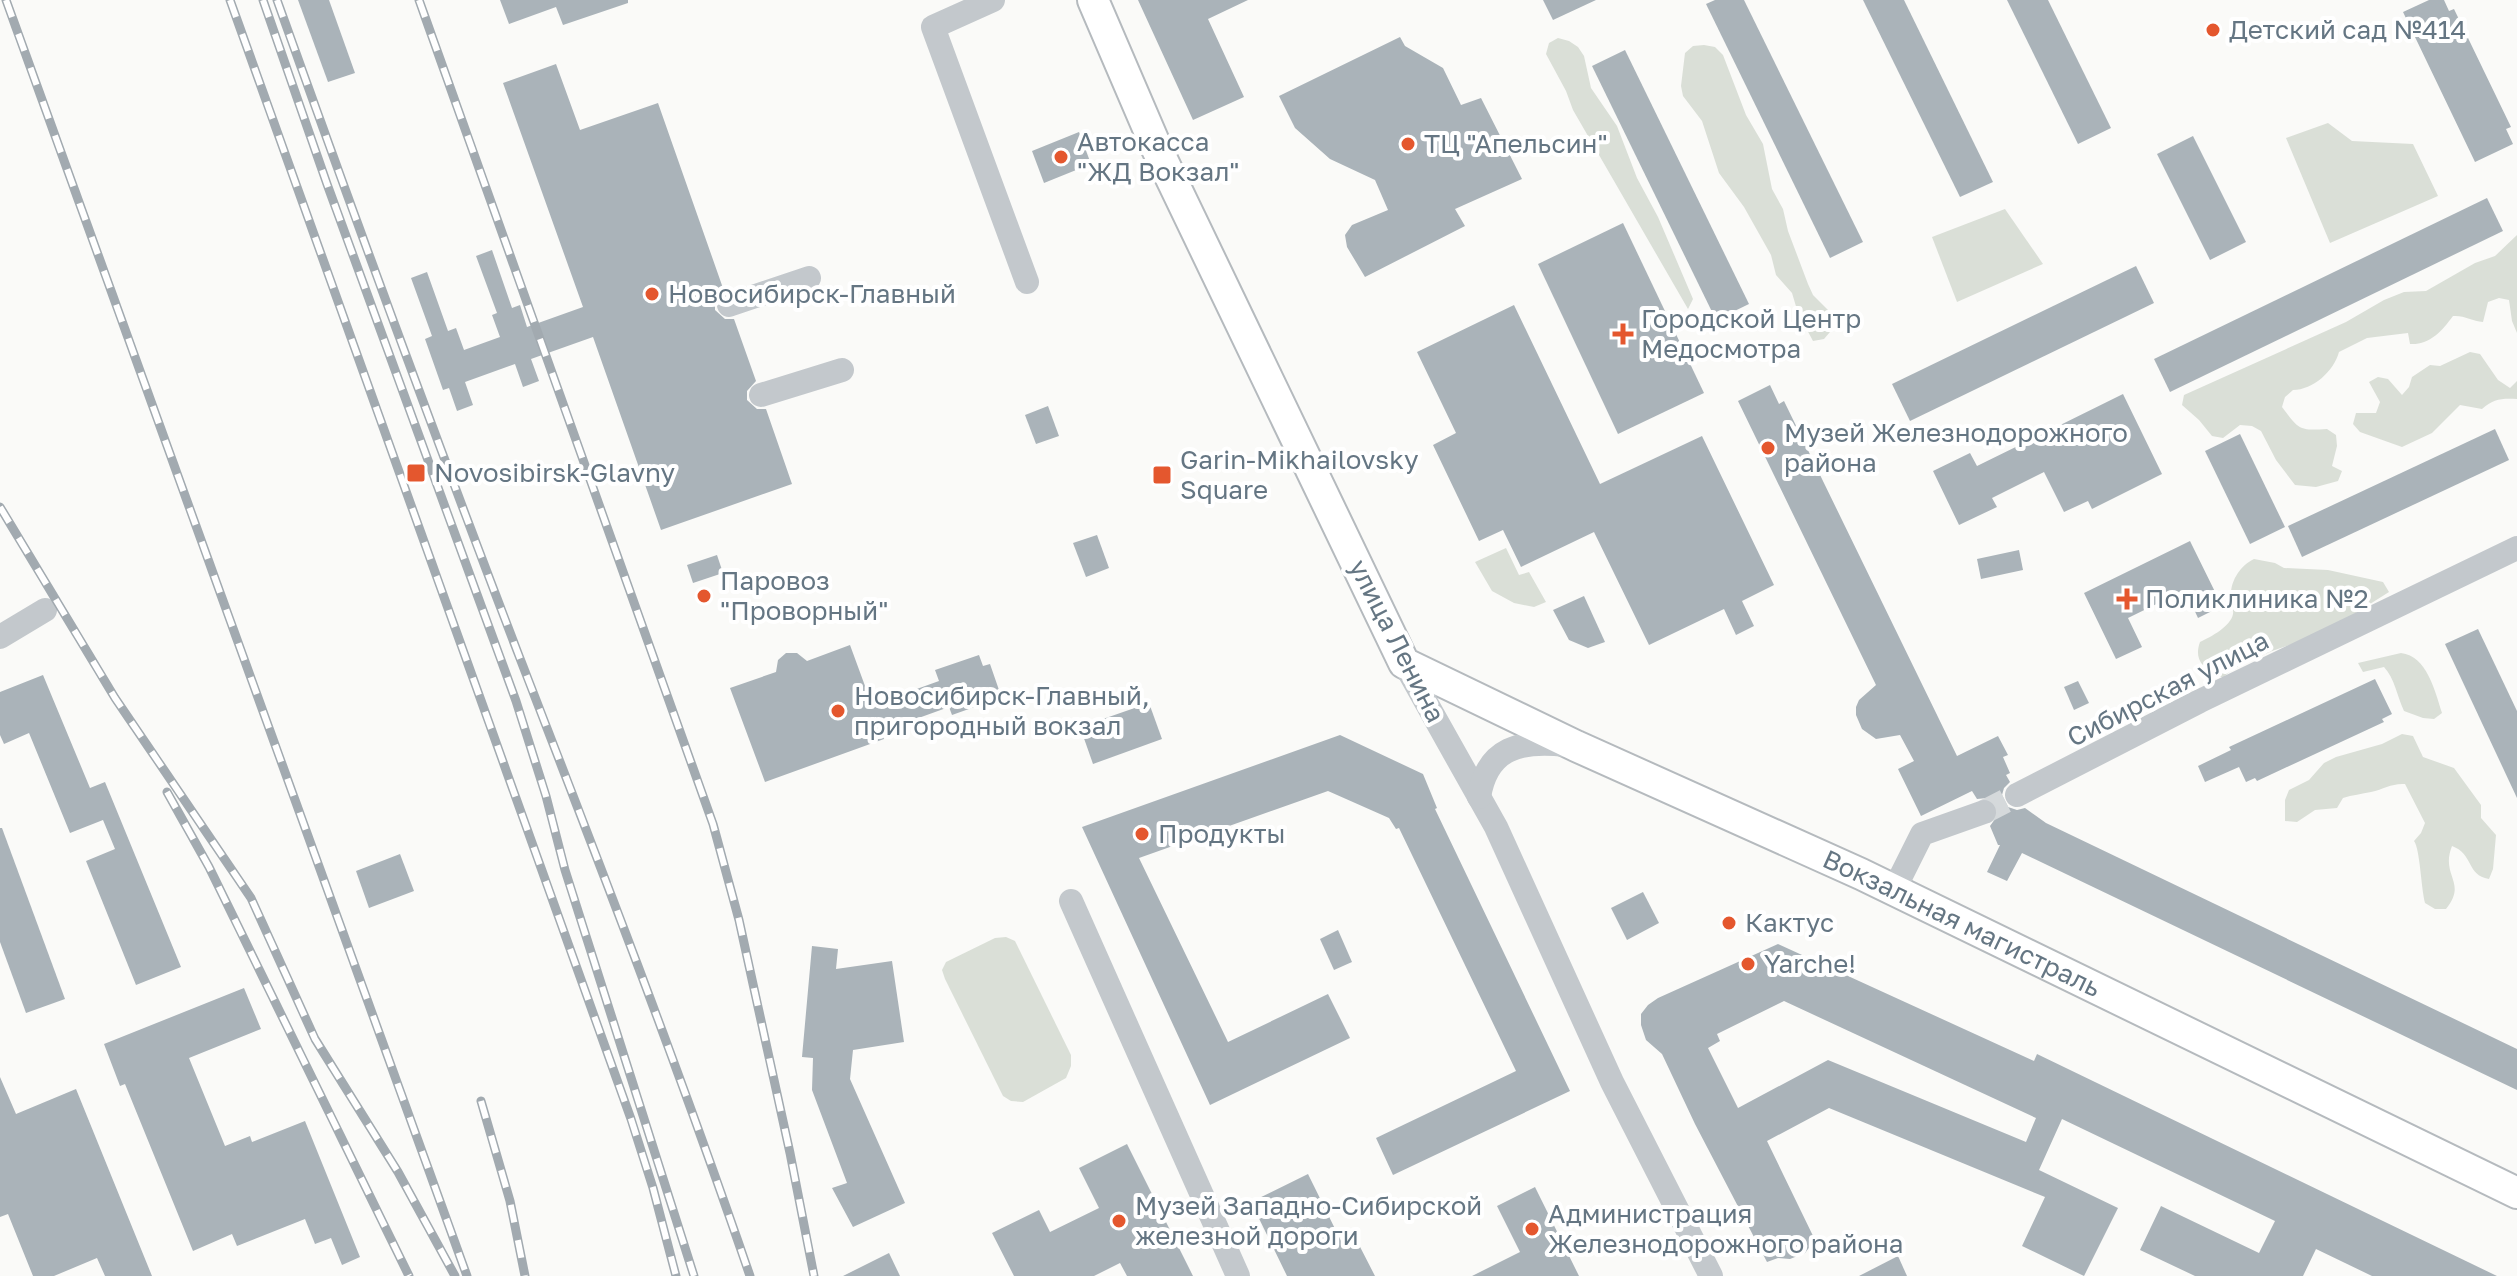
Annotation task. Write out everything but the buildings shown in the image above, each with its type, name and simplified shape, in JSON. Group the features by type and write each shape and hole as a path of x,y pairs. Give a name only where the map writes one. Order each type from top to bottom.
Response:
{"main road":[{"name":"улица Ленина","path":"1093,0 1157,149 1404,663"},
{"name":"Вокзальная магистраль","path":"1404,663 1576,746 1894,890 2517,1193"}],"street":[{"path":"993,0 933,27 1027,282"},
{"path":"729,305 809,278"},
{"path":"761,395 842,370"},
{"name":"Сибирская улица","path":"2017,795 2200,701 2517,548"},
{"path":"0,637 45,610"},
{"name":"улица Ленина","path":"1404,663 1502,840 1612,1082 1711,1276"},
{"path":"1479,797 1487,769 1499,755 1519,745 1545,743 1576,746"},
{"path":"1894,890 1922,834 1984,812"},
{"path":"1071,901 1238,1276"}],"shaded area":[{"path":"1558,38 1578,47 1584,56 1591,88 1617,126 1637,178 1658,217 1693,299 1688,309 1573,110 1546,54 1549,43"},
{"path":"1693,46 1715,47 1723,55 1746,115 1763,144 1772,189 1783,209 1808,284 1833,321 1824,339 1813,341 1798,313 1792,293 1776,275 1771,255 1744,207 1719,173 1702,121 1683,96 1681,86 1685,53"},
{"path":"2328,123 2352,141 2413,144 2438,196 2330,243 2286,138"},
{"path":"2005,209 2043,264 1957,302 1932,237"},
{"path":"2517,235 2517,333 2509,300 2499,298 2488,302 2483,322 2453,316 2440,332 2424,342 2410,344 2408,333 2367,338 2339,352 2333,366 2322,378 2308,387 2293,390 2285,397 2282,407 2300,427 2327,429 2336,435 2332,466 2342,471 2338,481 2316,487 2295,485 2276,460 2261,431 2240,425 2223,438 2212,436 2182,405 2184,395 2346,322 2384,300 2404,292 2426,291 2475,263 2495,256"},
{"path":"2470,352 2480,354 2498,380 2510,388 2517,381 2517,399 2498,400 2482,409 2460,405 2432,433 2402,447 2360,432 2353,424 2356,413 2376,413 2380,402 2369,382 2378,377 2388,379 2402,395 2412,377 2430,365 2440,366"},
{"path":"1506,548 1519,575 1529,572 1546,602 1534,607 1514,603 1492,591 1475,562"},
{"path":"2254,559 2284,568 2328,570 2383,582 2389,592 2324,633 2272,651 2232,669 2224,677 2214,677 2199,657 2200,642 2229,623 2233,611 2233,583 2241,569"},
{"path":"2401,653 2417,661 2429,676 2442,713 2434,719 2404,711 2384,667 2363,672 2358,663"},
{"path":"2402,734 2413,736 2423,757 2454,768 2481,805 2481,818 2496,835 2489,879 2477,873 2464,854 2452,846 2449,865 2455,892 2446,909 2435,909 2425,903 2414,841 2425,823 2405,784 2343,798 2337,808 2315,810 2297,822 2285,821 2285,800 2289,790 2309,780 2324,763 2382,744"},
{"path":"1006,937 1015,941 1071,1055 1066,1078 1023,1102 1011,1101 1003,1096 942,970 946,962 995,938"}],"tunnel":[{"path":"1984,812 2017,795"}],"railway":[{"path":"6,0 467,1276"},
{"path":"230,0 631,1119 676,1276"},
{"path":"263,0 516,701 565,870 694,1276"},
{"path":"277,0 428,414 667,1044 750,1276"},
{"path":"419,0 713,824 739,920 814,1276"},
{"path":"0,507 115,698 251,898 315,1039 398,1172 455,1276"},
{"path":"167,792 209,867 409,1276"},
{"path":"481,1101 510,1201 525,1276"}],"place":[{"name":"Детский сад №414","path":"2213,30"},
{"name":"ТЦ \"Апельсин\"","path":"1408,144"},
{"name":"Автокасса \"ЖД Вокзал\"","path":"1061,157"},
{"name":"Новосибирск-Главный","path":"652,294"},
{"name":"Городской Центр Медосмотра","path":"1623,334"},
{"name":"Музей Железнодорожного района","path":"1768,448"},
{"name":"Novosibirsk-Glavny","path":"416,473"},
{"name":"Garin-Mikhailovsky Square","path":"1162,475"},
{"name":"Паровоз \"Проворный\"","path":"704,596"},
{"name":"Поликлиника №2","path":"2127,599"},
{"name":"Новосибирск-Главный, пригородный вокзал","path":"838,711"},
{"name":"Продукты","path":"1142,834"},
{"name":"Кактус","path":"1729,923"},
{"name":"Yarche!","path":"1748,964"},
{"name":"Музей Западно-Сибирской железной дороги","path":"1119,1221"},
{"name":"Администрация Железнодорожного района","path":"1532,1229"}]}
